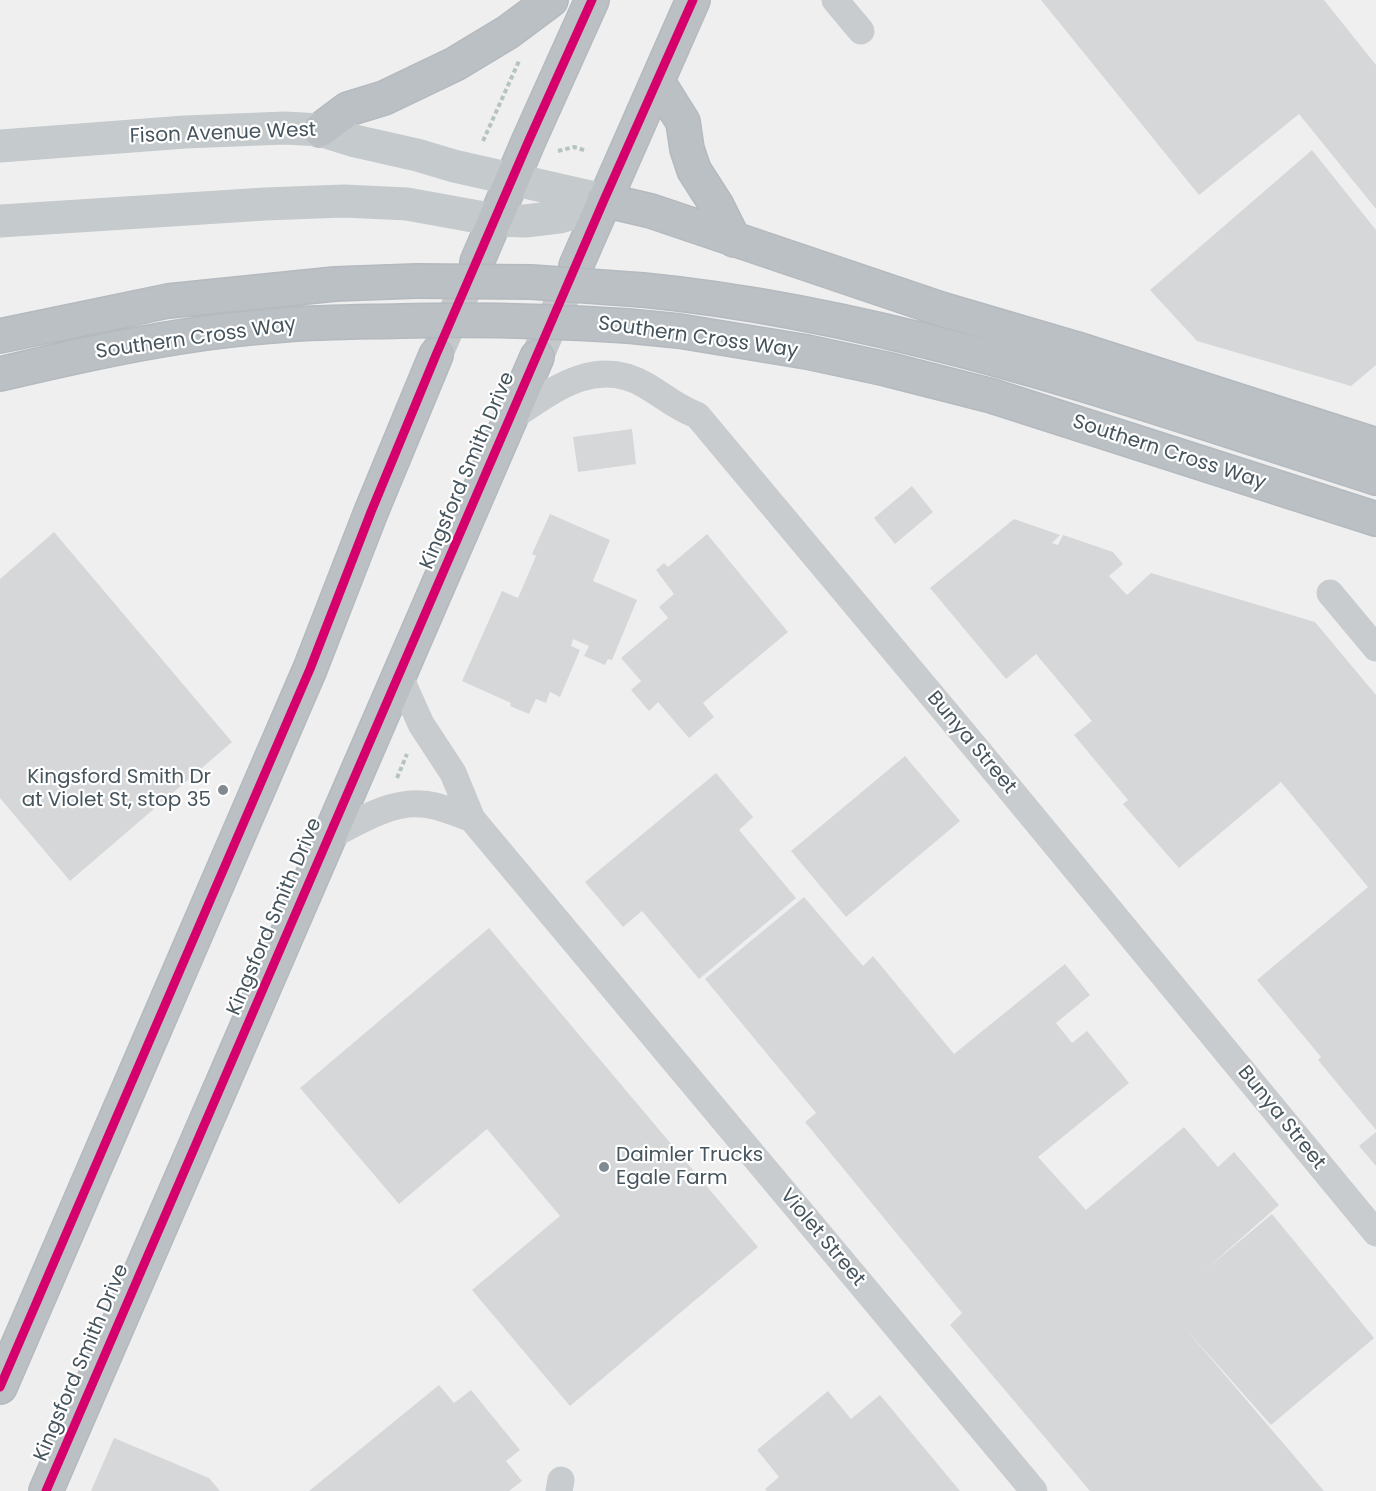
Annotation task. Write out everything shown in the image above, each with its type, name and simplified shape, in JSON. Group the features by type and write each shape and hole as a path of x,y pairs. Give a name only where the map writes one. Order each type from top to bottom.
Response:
{"highway":[{"path":"320,130 348,109 384,99 455,64 508,32 551,0"},
{"path":"477,262 592,0"},
{"path":"576,266 693,0"},
{"path":"658,82 683,122 687,149 694,170 717,206 734,240"},
{"path":"603,203 651,211 941,309 1077,349 1376,445"},
{"name":"Southern Cross Way","path":"0,336 168,301 335,284 416,281 531,282 643,290 760,304 904,335 1016,364 1376,478"},
{"name":"Southern Cross Way","path":"0,374 76,356 184,336 284,325 474,319 562,321 679,331 807,352 992,396 1376,519"},
{"path":"0,1387 310,669 371,512 436,355"},
{"name":"Kingsford Smith Drive","path":"46,1491 537,357"}],"main road":[{"name":"Fison Avenue West","path":"0,146 185,132 285,128 320,130 355,141 603,203"},
{"path":"0,221 344,201 407,204 495,220 525,221 547,219 603,203"}],"street":[{"path":"835,0 861,31"},
{"name":"Bunya Street","path":"512,418 566,384 585,376 602,373 620,374 637,381 685,410 698,415 1376,1233"},
{"path":"1330,593 1376,648"},
{"name":"Violet Street","path":"399,677 421,724 453,773 472,819 1034,1491"},
{"path":"330,836 369,817 408,804 433,806 472,819"}],"path":[{"path":"482,143 521,53"},
{"path":"554,150 560,151 574,147 586,151"},
{"path":"396,781 408,752"}],"building":[{"path":"1041,0 1324,0 1376,65 1376,209 1299,114 1199,195"},
{"path":"1312,150 1376,230 1376,365 1351,386 1197,341 1150,290"},
{"path":"632,429 636,464 578,472 573,437"},
{"path":"912,486 933,512 895,544 874,518"},
{"path":"550,514 610,540 593,581 637,600 612,660 608,659 605,665 584,656 589,646 573,639 571,646 580,650 560,697 550,692 546,703 536,699 529,714 510,706 511,703 462,681 502,591 518,598 536,556 532,554"},
{"path":"1014,519 1060,535 1052,543 1058,545 1063,535 1113,552 1123,564 1109,576 1127,595 1151,573 1315,622 1376,695 1376,1130 1318,1060 1321,1057 1257,980 1368,887 1281,782 1179,868 1123,804 1128,800 1074,735 1092,721 1036,654 1006,679 930,588"},
{"path":"54,532 232,742 70,881 0,798 0,579"},
{"path":"707,534 788,632 703,703 714,717 689,738 658,702 649,711 631,690 641,681 621,658 668,618 659,607 674,594 656,570 664,563 668,567"},
{"path":"905,756 960,821 846,917 791,851"},
{"path":"716,773 753,817 739,830 796,898 699,979 642,911 623,927 585,882"},
{"path":"804,897 863,966 873,956 954,1054 1065,964 1090,995 1056,1023 1072,1043 1087,1031 1129,1083 1038,1157 1086,1210 1184,1127 1218,1167 1234,1152 1279,1205 1204,1271 1272,1214 1374,1338 1271,1425 1184,1327 1324,1491 1090,1491 950,1325 962,1313 805,1122 816,1113 705,979"},
{"name":"Daimler Trucks Egale Farm","path":"489,928 758,1247 570,1406 472,1290 560,1216 487,1129 399,1204 300,1088"},
{"path":"1376,1132 1376,1166 1359,1146"},
{"path":"439,1385 454,1403 471,1390 520,1450 506,1461 522,1481 509,1491 309,1491"},
{"path":"828,1391 851,1419 880,1395 960,1491 767,1491 765,1489 779,1477 757,1450"},
{"path":"114,1438 209,1478 220,1491 91,1491"}],"tunnel":[{"path":"436,355 477,262"},
{"path":"537,357 576,266"}],"cycle path":[{"path":"0,1387 310,669 371,512 436,355 592,0"},
{"path":"46,1491 604,200 693,0"}],"place":[{"name":"Kingsford Smith Dr at Violet St, stop 35","path":"223,790"},
{"name":"Daimler Trucks Egale Farm","path":"604,1167"}]}
